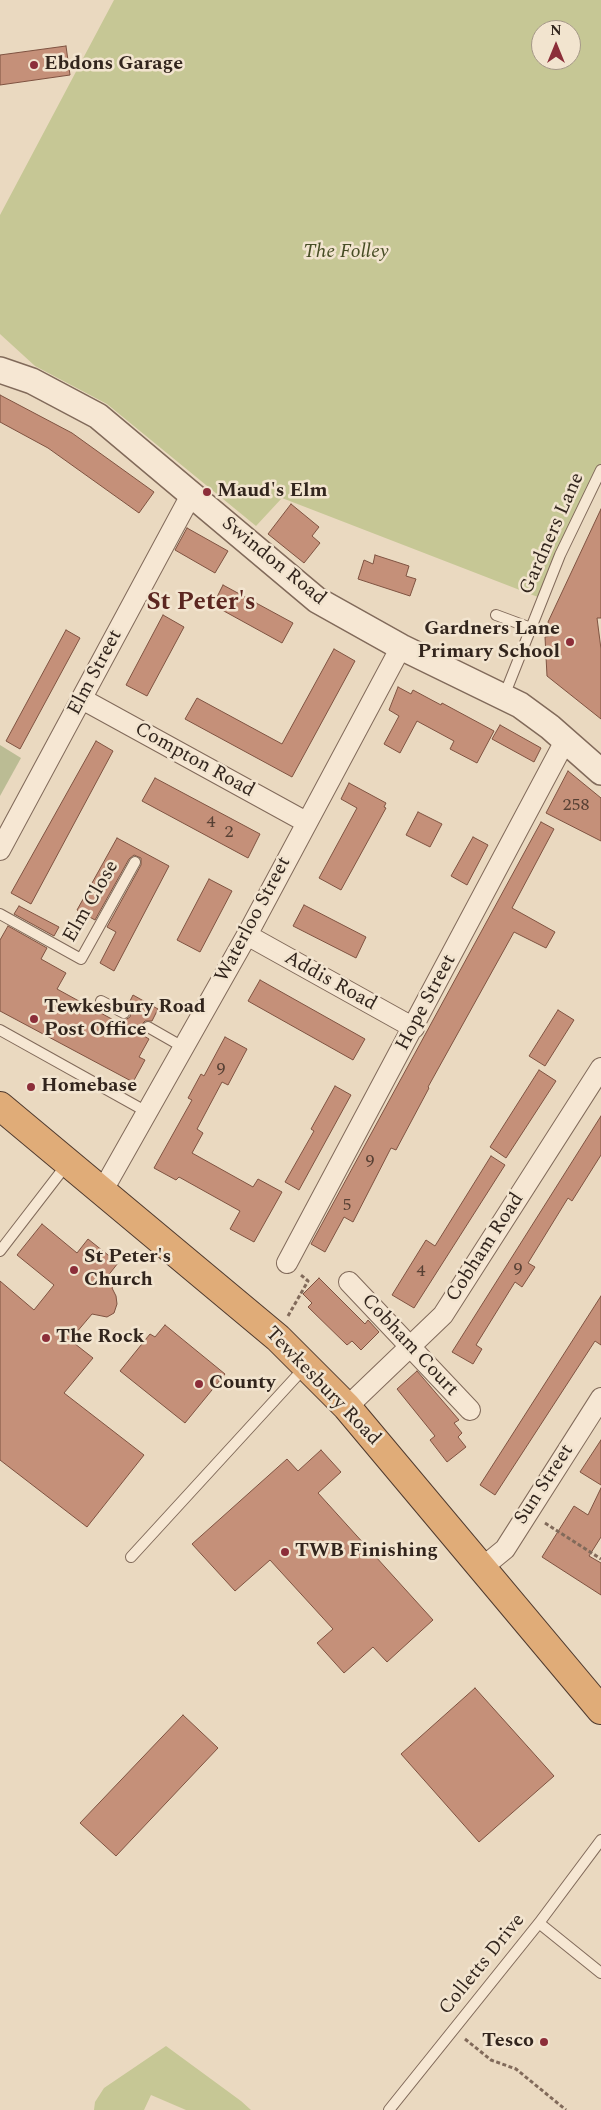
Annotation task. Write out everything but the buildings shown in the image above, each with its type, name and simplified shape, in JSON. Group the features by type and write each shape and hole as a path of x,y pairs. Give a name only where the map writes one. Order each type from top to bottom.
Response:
{"highway":[{"name":"Tewkesbury Road","path":"0,1106 68,1164 103,1190 278,1338 347,1407 601,1710"}],"street":[{"name":"Swindon Road","path":"0,357 32,381 98,416 317,600 401,647 504,696 535,715 601,772"},
{"name":"Swindon Road","path":"0,370 32,381"},
{"name":"Elm Street","path":"0,850 191,495"},
{"name":"Waterloo Street","path":"103,1190 247,935 401,647"},
{"name":"Compton Road","path":"82,700 306,822"},
{"name":"Hope Street","path":"287,1263 414,1028 565,741"},
{"name":"Addis Road","path":"247,935 414,1028"},
{"name":"Cobham Road","path":"347,1407 443,1314 601,1068"},
{"name":"Cobham Court","path":"349,1282 470,1410"},
{"name":"Sun Street","path":"483,1567 505,1549 601,1398"}],"lane":[{"name":"Gardners Lane","path":"504,696 560,555 601,470"},
{"path":"496,615 531,628"},
{"name":"Elm Close","path":"0,914 81,959 136,862"},
{"path":"101,1001 124,1013"},
{"path":"148,1028 183,1047"},
{"path":"0,1030 147,1112"},
{"path":"0,1251 68,1164"},
{"path":"131,1557 306,1366"},
{"name":"Colletts Drive","path":"389,2110 539,1923 601,1840"},
{"path":"539,1923 601,1973"}],"path":[{"path":"278,1338 308,1280 287,1263"},
{"path":"528,1512 601,1559"},
{"path":"452,2030 491,2060 516,2069 566,2110"}],"green space":[{"name":"The Folley","path":"114,0 601,0 601,470 543,599 282,498 256,526 107,404 35,366 0,334 0,215"},
{"path":"0,745 21,758 0,796"},
{"path":"166,2046 251,2110 186,2110 151,2095 144,2110 94,2110 95,2102 104,2088"}],"place":[{"name":"Ebdons Garage","path":"34,65"},
{"name":"Maud's Elm","path":"207,492"},
{"name":"Gardners Lane Primary School","path":"570,642"},
{"name":"Tewkesbury Road Post Office","path":"34,1019"},
{"name":"Homebase","path":"31,1087"},
{"name":"St Peter's Church","path":"74,1270"},
{"name":"The Rock","path":"46,1338"},
{"name":"County","path":"199,1384"},
{"name":"TWB Finishing","path":"285,1552"},
{"name":"Tesco","path":"544,2042"}],"district":[{"name":"St Peter's","path":"201,604"}]}
